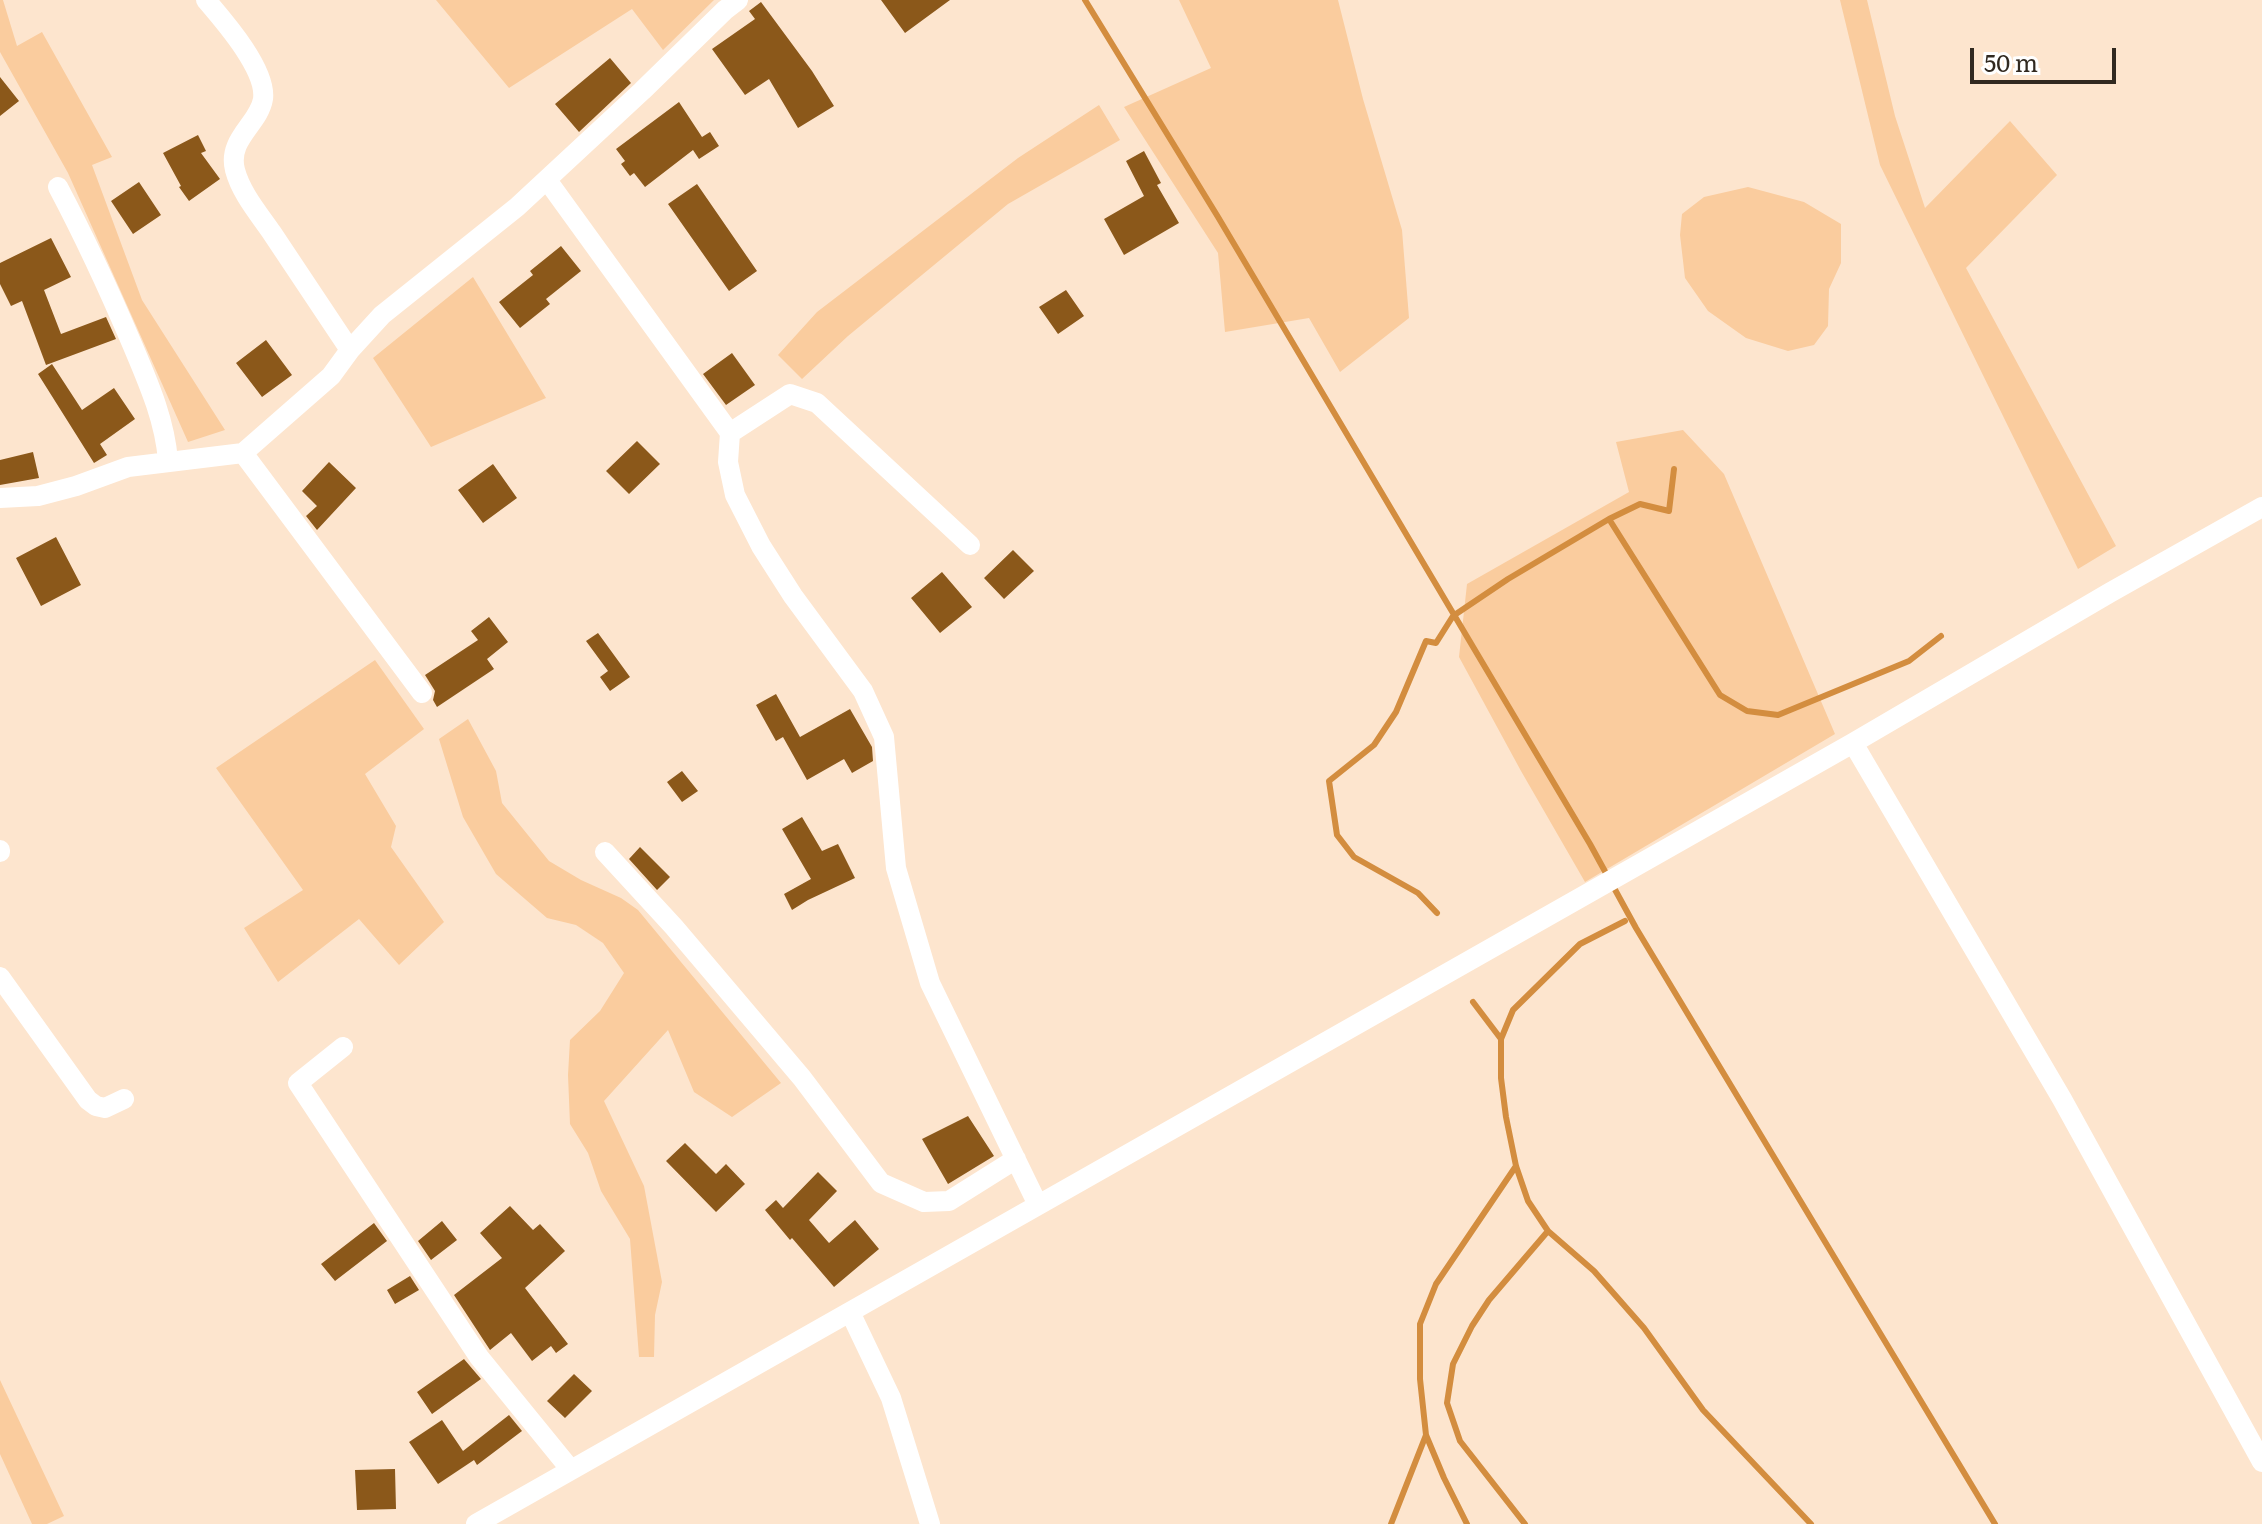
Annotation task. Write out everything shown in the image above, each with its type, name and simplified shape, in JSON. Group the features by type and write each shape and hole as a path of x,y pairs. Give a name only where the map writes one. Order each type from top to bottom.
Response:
{"street":[{"path":"206,0 245,49 262,82 263,99 237,146 233,160 235,173 350,350"},
{"path":"0,498 38,496 128,467 243,453 331,376 382,315 547,180 738,0"},
{"path":"547,180 730,433 728,462 735,495 761,546 793,596 863,691 884,737 896,868 930,983 1038,1205"},
{"path":"58,187 100,271 153,395 166,438 168,461"},
{"path":"730,433 790,394 817,403 970,545"},
{"path":"243,453 422,693"},
{"path":"476,1524 1853,743 2262,507"},
{"path":"1853,743 2062,1099 2262,1462"},
{"path":"605,852 674,927 802,1078 881,1183 924,1202 949,1201 1016,1159"},
{"path":"0,977 88,1100 105,1108 124,1099"},
{"path":"343,1047 298,1083 479,1357 571,1470"},
{"path":"850,1312 891,1398 930,1524"}],"shaded area":[{"path":"0,0 3,0 17,46 42,32 112,157 92,165 142,300 225,430 188,442 68,173 0,52"},
{"path":"436,0 714,0 663,50 632,9 509,88"},
{"path":"1179,0 1338,0 1363,99 1402,230 1409,318 1340,372 1309,318 1225,332 1218,253 1124,107 1211,68"},
{"path":"1840,0 1867,0 1895,116 1925,208 2010,121 2057,175 1966,268 2116,546 2078,569 1880,165"},
{"path":"1099,105 1120,140 1008,204 848,336 802,379 778,355 817,312 1018,158"},
{"path":"1748,187 1804,202 1841,224 1841,263 1829,289 1828,326 1814,345 1788,351 1746,338 1708,311 1685,278 1680,235 1682,214 1704,197"},
{"path":"473,277 546,398 431,447 373,358"},
{"path":"1683,430 1724,474 1835,734 1585,882 1459,657 1467,584 1629,492 1616,442"},
{"path":"375,660 424,729 365,774 396,826 391,847 444,922 399,965 359,919 278,982 244,928 303,890 216,768"},
{"path":"468,719 496,771 502,803 549,861 638,910 781,1083 732,1117 694,1092 668,1030 604,1101 644,1186 662,1282 655,1315 654,1357 639,1357 630,1239 601,1191 588,1153 570,1124 570,1040 600,1011 624,973 603,943 576,925 547,918 496,874 463,817 439,739"},
{"path":"0,1380 64,1516 47,1524 32,1524 0,1454"}],"building":[{"path":"881,0 950,0 905,33"},
{"path":"761,2 834,106 798,128 769,79 745,95 712,49 755,19 749,11"},
{"path":"610,58 631,83 579,132 555,104"},
{"path":"0,77 19,101 0,116"},
{"path":"679,102 702,137 710,132 719,146 699,159 693,150 645,187 634,173 630,176 621,164 625,161 616,149"},
{"path":"198,135 206,151 201,153 220,179 189,201 163,153"},
{"path":"1144,151 1161,183 1157,185 1179,223 1124,255 1104,219 1144,196 1126,161"},
{"path":"139,182 161,215 133,234 111,201"},
{"path":"697,184 757,271 729,291 668,204"},
{"path":"51,238 71,277 44,290 61,334 106,317 116,339 46,365 22,301 11,306 0,284 0,263"},
{"path":"561,246 581,271 546,299 550,304 520,328 499,302 533,275 530,271"},
{"path":"1066,290 1084,316 1058,334 1039,307"},
{"path":"266,340 292,375 262,397 236,363"},
{"path":"732,353 755,385 726,405 703,374"},
{"path":"52,364 82,410 114,388 135,419 100,444 107,455 94,463 38,374"},
{"path":"637,441 660,464 629,494 606,471"},
{"path":"33,452 39,478 0,485 0,460"},
{"path":"329,462 356,488 317,530 306,516 317,506 302,491"},
{"path":"493,464 517,498 483,523 458,490"},
{"path":"56,537 81,585 41,606 16,558"},
{"path":"1013,550 1034,571 1004,599 984,578"},
{"path":"942,572 972,607 940,633 911,598"},
{"path":"489,617 508,642 487,659 494,669 437,707 433,700 435,691 425,675 478,640 471,631"},
{"path":"598,633 630,677 610,691 600,677 608,671 586,641"},
{"path":"776,694 800,737 850,709 872,747 873,761 852,773 844,759 807,780 783,737 776,741 756,705"},
{"path":"682,771 698,791 682,802 667,782"},
{"path":"802,817 822,851 838,844 855,878 792,910 784,894 811,879 782,829"},
{"path":"640,847 670,877 657,890 629,859"},
{"path":"968,1116 994,1156 948,1184 922,1139"},
{"path":"685,1143 716,1174 726,1164 745,1184 716,1212 666,1161"},
{"path":"818,1172 837,1191 809,1220 829,1243 855,1220 879,1249 834,1287 765,1210 776,1200 783,1208"},
{"path":"510,1206 533,1230 540,1224 565,1251 525,1288 568,1344 556,1353 551,1346 532,1361 511,1333 490,1350 454,1295 502,1258 480,1233"},
{"path":"442,1221 457,1240 431,1260 418,1241"},
{"path":"374,1223 387,1241 335,1281 321,1264"},
{"path":"410,1276 419,1290 395,1304 387,1290"},
{"path":"464,1359 481,1379 432,1414 417,1392"},
{"path":"574,1374 592,1391 565,1418 547,1401"},
{"path":"509,1415 522,1431 477,1465 474,1460 438,1484 409,1442 442,1420 463,1451"},
{"path":"395,1469 396,1509 357,1510 355,1470"}],"waterway":[{"path":"1085,0 1218,217 1590,844 1636,928 1995,1524"},
{"path":"1437,913 1418,893 1354,857 1337,835 1329,781 1374,745 1396,712 1426,641 1436,643 1453,616 1609,519 1640,504 1669,511 1674,469"},
{"path":"1609,519 1720,695 1747,711 1778,715 1909,661 1941,636"},
{"path":"1625,921 1580,944 1513,1010 1501,1039 1501,1078 1516,1166 1528,1201 1548,1231 1594,1271 1644,1328 1703,1410 1811,1524"},
{"path":"1473,1002 1501,1039"},
{"path":"1467,1524 1426,1435 1420,1379 1420,1324 1436,1284 1516,1166"},
{"path":"1525,1524 1460,1441 1447,1403 1453,1364 1472,1326 1489,1300 1548,1231"},
{"path":"1391,1524 1426,1435"}]}
